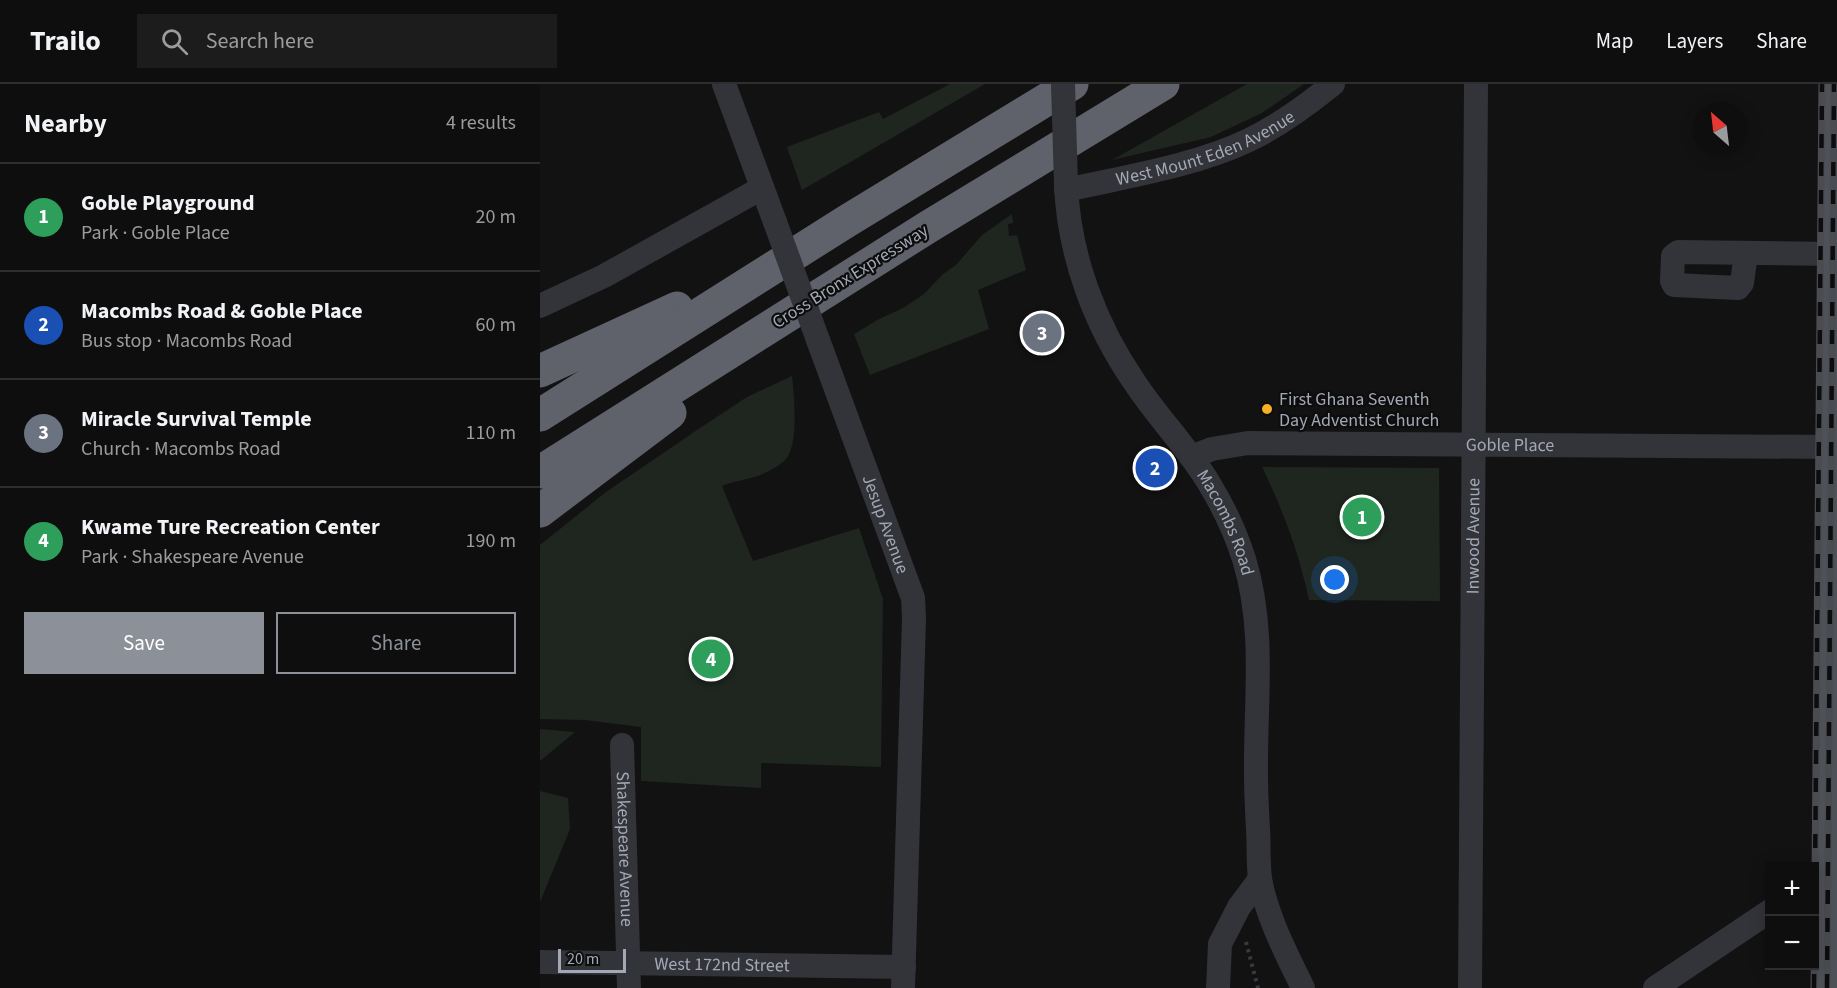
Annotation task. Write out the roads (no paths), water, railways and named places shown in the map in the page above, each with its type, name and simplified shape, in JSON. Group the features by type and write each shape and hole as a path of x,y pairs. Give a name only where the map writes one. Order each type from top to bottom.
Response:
{"highway":[{"path":"540,415 847,221 1072,84"},
{"name":"Cross Bronx Expressway","path":"540,472 858,271 1159,87"},
{"path":"540,371 673,310 847,221"},
{"path":"540,511 858,271"}],"main road":[{"path":"1829,988 1827,889 1834,443 1835,84"}],"street":[{"name":"Jesup Avenue","path":"724,84 913,598 904,977"},
{"name":"Macombs Road","path":"1063,84 1066,187 1074,247 1100,320 1122,364 1136,385 1210,484 1227,515 1244,558 1253,594 1259,637 1256,776 1260,879 1278,939 1303,988"},
{"name":"West Mount Eden Avenue","path":"1066,187 1192,160 1232,148 1283,122 1333,84"},
{"name":"Inwood Avenue","path":"1470,988 1476,84"},
{"path":"540,306 604,276 762,188"},
{"path":"1746,253 1835,254"},
{"name":"Goble Place","path":"1191,457 1223,446 1248,442 1834,443"},
{"name":"Shakespeare Avenue","path":"622,745 629,988"},
{"path":"1218,988 1220,944 1239,907 1260,879"},
{"path":"1655,988 1765,913"},
{"name":"West 172nd Street","path":"540,962 904,977"}],"railway":[{"path":"1814,988 1822,84"},
{"path":"1827,988 1834,84"}],"place":[{"name":"Miracle Survival Temple","path":"1042,333"},
{"name":"First Ghana Seventh Day Adventist Church","path":"1267,409"},
{"name":"Macombs Road & Goble Place","path":"1155,468"},
{"name":"Goble Playground","path":"1362,517"},
{"name":"Kwame Ture Recreation Center","path":"711,659"}]}
